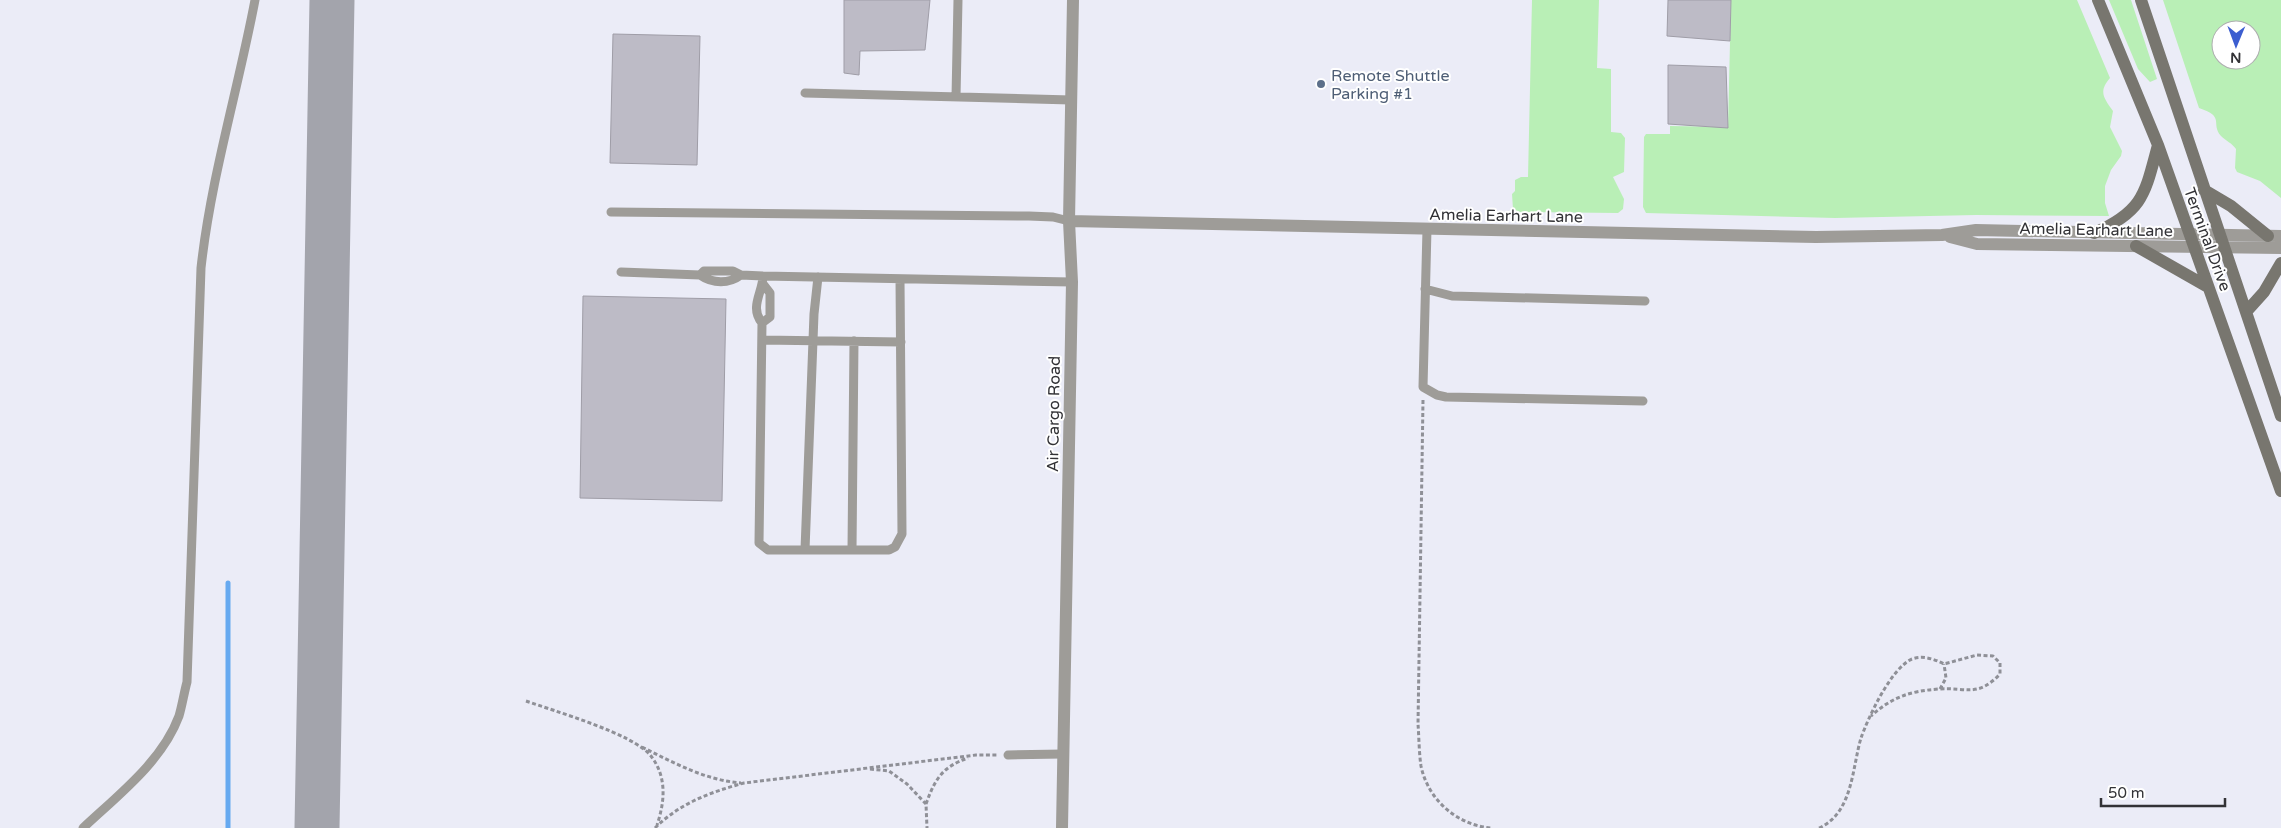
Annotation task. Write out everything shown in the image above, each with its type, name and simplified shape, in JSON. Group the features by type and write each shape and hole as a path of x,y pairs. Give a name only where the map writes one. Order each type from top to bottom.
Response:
{"main road":[{"name":"Terminal Drive","path":"2098,0 2158,146 2281,491"},
{"name":"Terminal Drive","path":"2140,0 2281,416"},
{"path":"2094,232 2115,222 2134,208 2143,197 2158,146"},
{"path":"2204,190 2274,236"},
{"path":"2136,246 2208,287"},
{"path":"2246,312 2264,292 2281,263"}],"street":[{"name":"Air Cargo Road","path":"1062,828 1072,282 1069,221 1073,0"},
{"name":"Amelia Earhart Lane","path":"1069,221 1816,237 1942,235 1976,230 2094,232 2221,241 2281,248"},
{"name":"Amelia Earhart Lane","path":"1942,235 1976,244 2136,246 2191,240"},
{"name":"Amelia Earhart Lane","path":"2221,241 2274,236"}],"lane":[{"path":"83,828 141,773 161,749 178,717 187,682 203,252 217,168 255,0"},
{"path":"956,97 958,0"},
{"path":"805,93 1071,100"},
{"path":"611,212 1029,216 1053,217 1069,221"},
{"path":"1427,229 1423,387 1437,395 1446,396 1643,401"},
{"path":"621,272 700,275 704,271 732,271 763,280 818,277 1072,282"},
{"path":"805,550 813,339 818,277"},
{"path":"763,280 757,294 757,317 762,323 759,543 768,550 889,550 895,547 902,534 900,279"},
{"path":"1425,289 1452,296 1645,301"},
{"path":"762,340 813,339 901,342"},
{"path":"852,550 854,341"},
{"path":"1008,755 1063,754"}],"path":[{"path":"1423,387 1418,724 1421,766 1429,789 1445,809 1465,822 1491,828"},
{"path":"1819,828 1838,813 1847,796 1861,739 1871,716 1895,672 1912,659 1932,657 1944,664 1977,655 1992,656 2000,663 2000,674 1990,685 1970,691 1940,689 1907,694 1887,701 1871,716"},
{"path":"1940,689 1946,678 1944,664"},
{"path":"526,701 592,724 702,775 724,781 744,783"},
{"path":"638,745 651,756 662,781 663,807 656,827"},
{"path":"656,827 683,805 714,791 744,783 976,755 1008,755"},
{"path":"927,828 926,804 934,782 951,764 976,755"},
{"path":"864,768 889,771 907,784 926,804"}],"green space":[{"path":"1532,0 1599,0 1597,68 1611,69 1611,132 1621,133 1625,138 1624,172 1613,177 1624,199 1623,209 1618,213 1519,212 1513,209 1512,194 1515,191 1515,180 1521,177 1528,177"},
{"path":"1731,0 2077,0 2110,78 2103,91 2113,111 2110,127 2122,151 2121,156 2111,170 2105,186 2105,203 2109,216 1976,215 1835,218 1646,213 1643,207 1644,137 1646,134 1670,134 1670,126 1728,127"},
{"path":"2109,0 2131,0 2157,79 2150,82 2138,69"},
{"path":"2163,0 2281,0 2281,198 2260,181 2237,172 2235,168 2236,149 2221,136 2215,117 2199,108"}],"building":[{"path":"844,0 930,0 925,50 860,51 859,75 844,73"},
{"path":"1668,0 1731,0 1730,41 1667,36"},
{"path":"613,34 700,36 697,165 610,163"},
{"path":"1668,65 1726,67 1728,128 1668,124"},
{"path":"583,296 726,299 722,501 580,498"}],"waterway":[{"path":"228,583 228,828"}],"taxiway":[{"path":"317,828 332,0"}],"place":[{"name":"Remote Shuttle Parking #1","path":"1321,84"}]}
